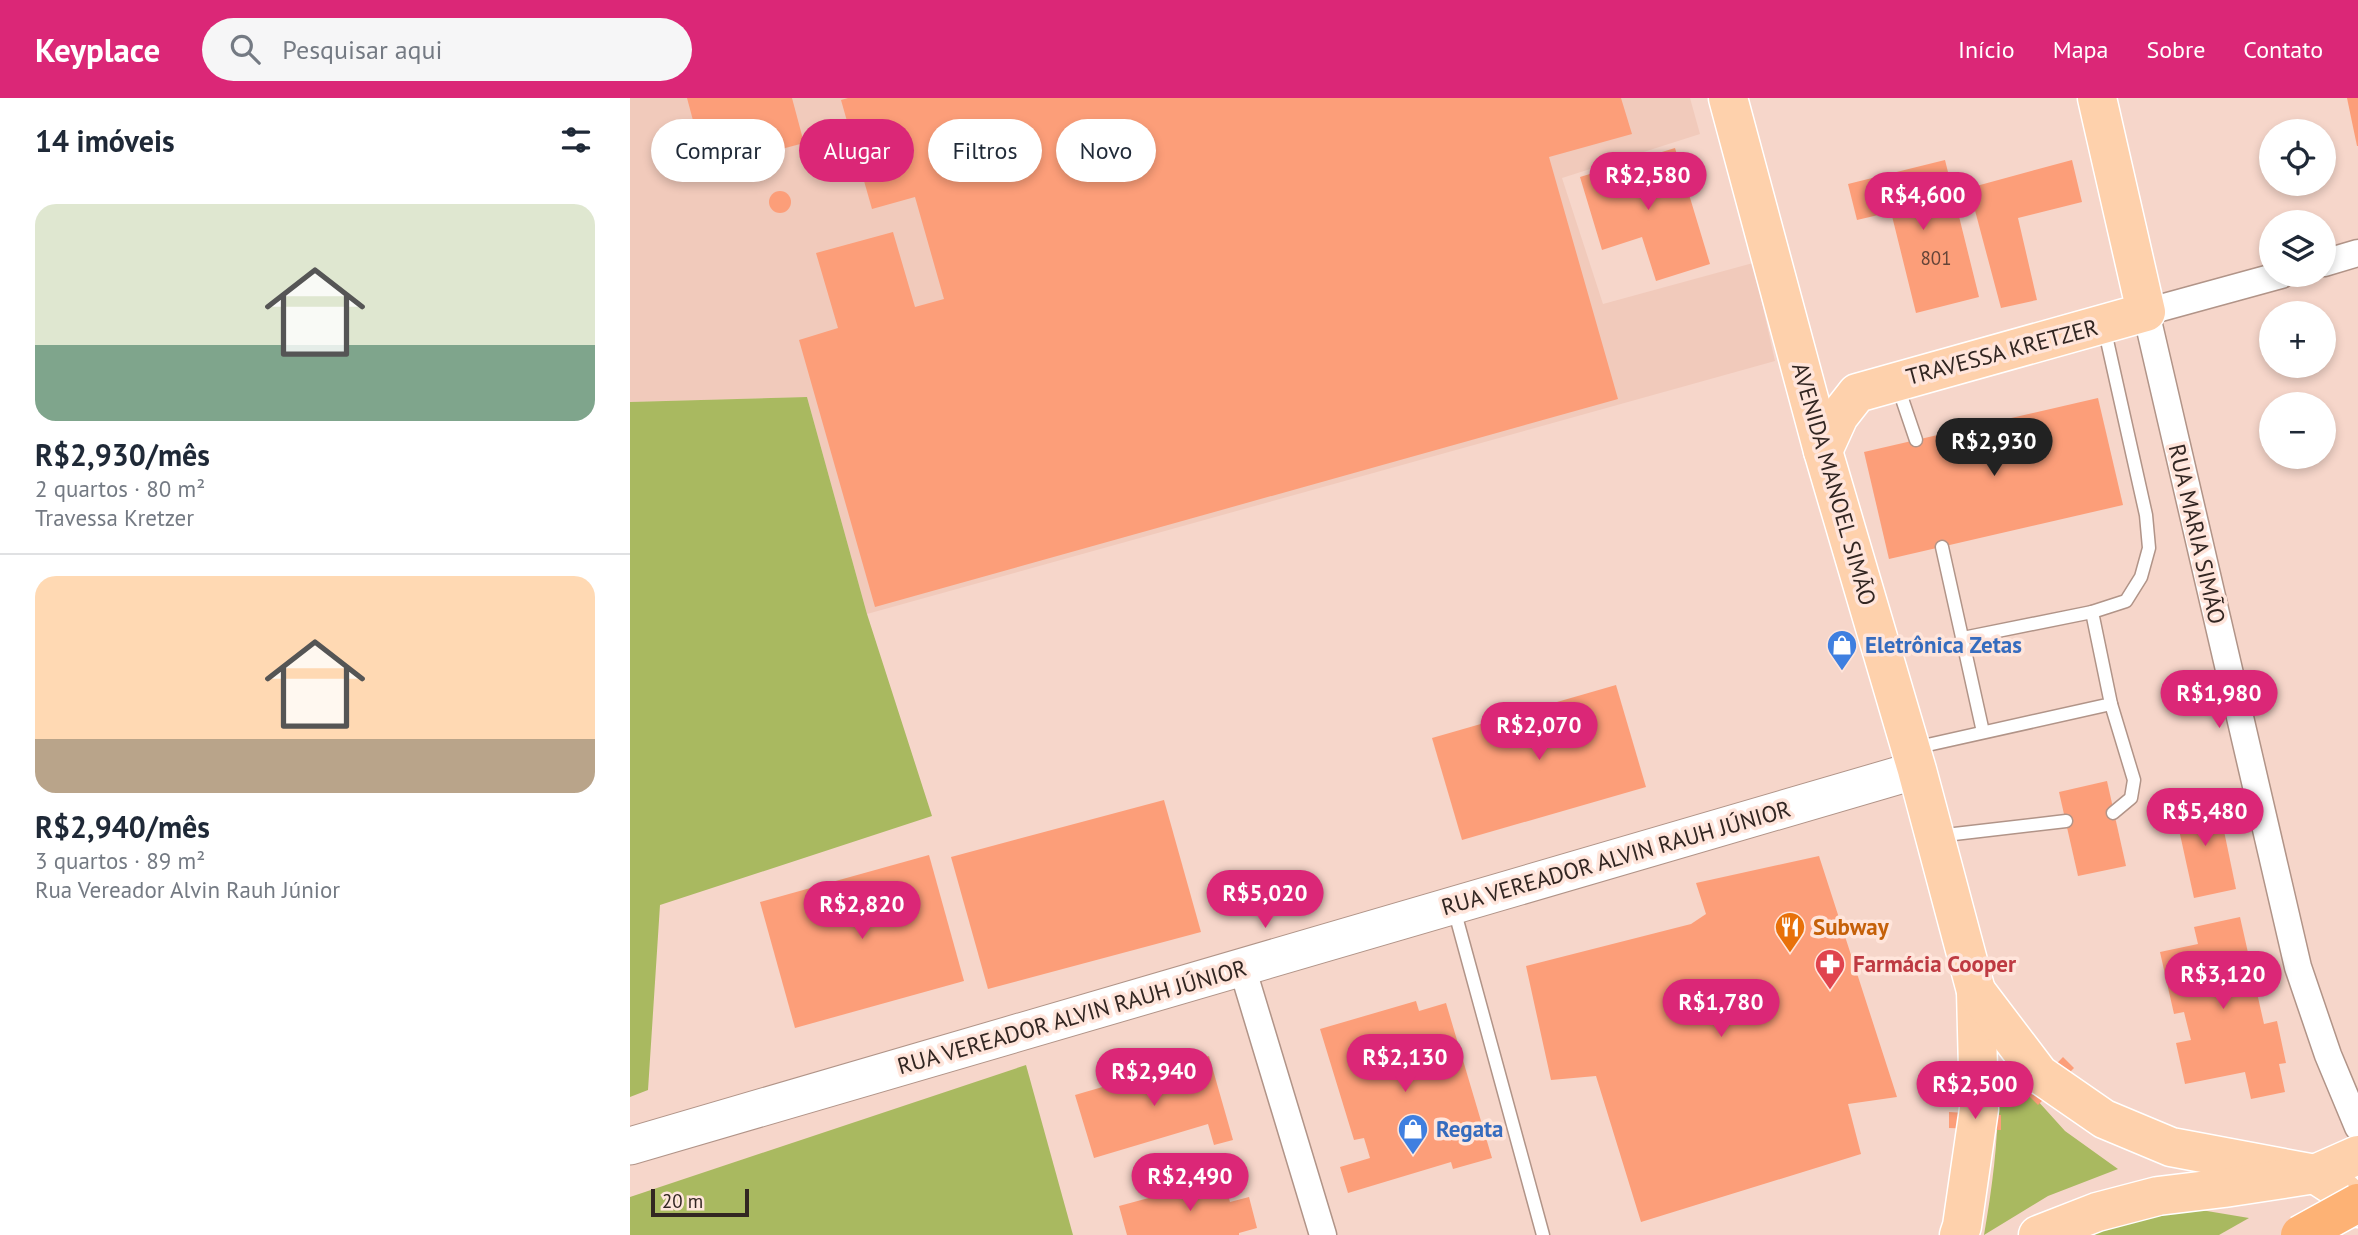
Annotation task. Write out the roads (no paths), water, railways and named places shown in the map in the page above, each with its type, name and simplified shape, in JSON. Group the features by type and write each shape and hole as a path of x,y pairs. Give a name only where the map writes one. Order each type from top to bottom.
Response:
{"highway":[{"path":"2300,1235 2358,1206"}],"main road":[{"name":"AVENIDA MANOEL SIMÃO","path":"1728,98 1823,451 1914,759 1976,991 1979,1109 1959,1235"},
{"name":"RUA MARIA SIMÃO","path":"2097,98 2146,312"},
{"name":"TRAVESSA KRETZER","path":"1857,393 2146,312"},
{"path":"1793,338 1826,374 1857,393 1839,416 1823,451"},
{"name":"AVENIDA MANOEL SIMÃO","path":"1976,991 2039,1074 2104,1119 2171,1147 2315,1174"},
{"path":"2038,1235 2097,1212 2158,1196 2315,1174 2358,1155"},
{"path":"2315,1174 2343,1192 2358,1206"}],"street":[{"path":"2336,259 2358,253"},
{"path":"2146,312 2259,281"},
{"name":"RUA MARIA SIMÃO","path":"2146,312 2298,967 2328,1055 2358,1127"},
{"name":"RUA VEREADOR ALVIN RAUH JÚNIOR","path":"630,1146 1453,905 1914,759"},
{"path":"1242,967 1324,1235"}],"lane":[{"path":"1963,638 2092,611 2126,601 2141,577 2149,548 2146,515 2103,324"},
{"path":"1896,382 1916,440"},
{"path":"1942,547 1983,732"},
{"path":"2092,611 2111,704 2134,780 2130,798 2113,813"},
{"path":"1914,759 1983,732 2111,704"},
{"path":"1935,837 2066,821"},
{"path":"1453,905 1543,1235"}],"place":[{"name":"Eletrônica Zetas","path":"1842,672"},
{"name":"Subway","path":"1790,954"},
{"name":"Farmácia Cooper","path":"1830,991"},
{"name":"Regata","path":"1413,1156"}]}
